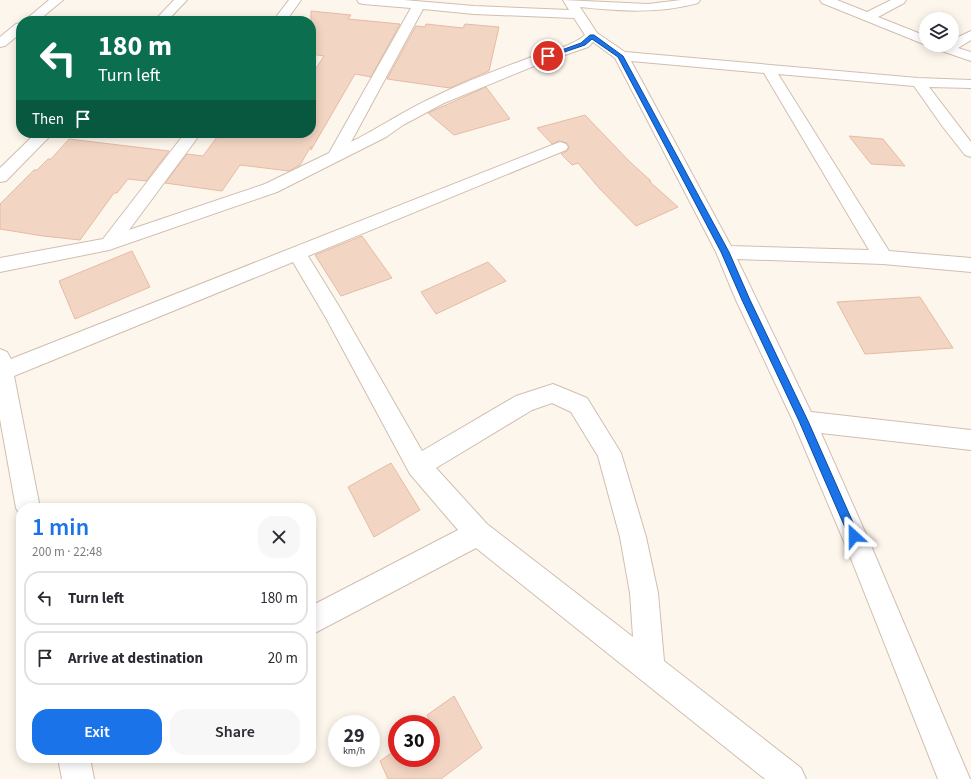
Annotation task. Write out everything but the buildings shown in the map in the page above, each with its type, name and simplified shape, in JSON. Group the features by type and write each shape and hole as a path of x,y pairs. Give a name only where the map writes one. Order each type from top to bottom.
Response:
{"street":[{"path":"36,16 57,0"},
{"path":"165,16 181,0"},
{"path":"283,16 295,0"},
{"path":"363,0 474,10 578,14"},
{"path":"569,1 626,8 650,8 682,4 694,0"},
{"path":"826,0 919,37"},
{"path":"868,17 900,0"},
{"path":"569,1 592,36 620,56 725,252 746,300 804,421 860,550 954,779"},
{"path":"334,157 419,5"},
{"path":"0,43 16,32"},
{"path":"959,39 971,34"},
{"path":"0,265 108,244 271,188 380,134 398,122 439,100 534,61 583,44 592,36"},
{"path":"956,52 971,57"},
{"path":"620,56 918,82 971,84"},
{"path":"769,70 883,257"},
{"path":"918,82 948,124 971,152"},
{"path":"0,177 40,138"},
{"path":"108,244 189,138"},
{"path":"27,503 1,364 297,253 560,146"},
{"path":"725,252 883,257 971,264"},
{"path":"297,253 334,313 418,466 478,533 790,779"},
{"path":"418,466 524,403 553,393 579,405 609,453 633,537 644,593 650,668"},
{"path":"804,421 971,440"},
{"path":"316,618 478,533"},
{"path":"75,763 78,779"}],"route":[{"path":"548,56 583,44 592,36 620,56 725,252 746,300 804,421 854,536"}]}
